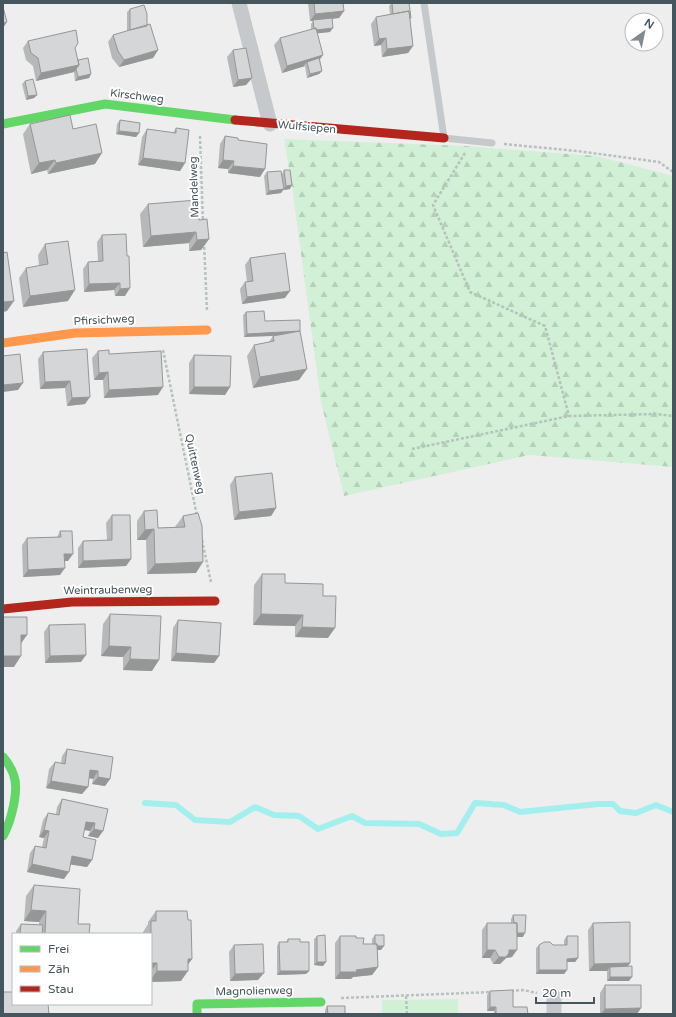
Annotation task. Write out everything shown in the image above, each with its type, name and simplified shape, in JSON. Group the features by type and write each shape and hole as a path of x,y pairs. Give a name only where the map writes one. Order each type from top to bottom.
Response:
{"street":[{"name":"Wulfsiepen","path":"239,3 270,124 444,138"},
{"name":"Kirschweg","path":"3,124 104,104 270,124"},
{"name":"Pfirsichweg","path":"3,343 75,333 207,330"},
{"name":"Weintraubenweg","path":"3,609 72,602 215,601"},
{"path":"3,757 11,768 15,779 10,822 3,836"},
{"path":"554,997 554,1014"},
{"name":"Magnolienweg","path":"197,1014 197,1004 321,1002"}],"lane":[{"path":"424,3 444,138"},
{"name":"Wulfsiepen","path":"444,138 492,143"}],"path":[{"name":"Mandelweg","path":"200,116 204,229"},
{"path":"473,141 433,205 470,292 545,326 569,416"},
{"path":"492,143 577,151 659,162 673,172"},
{"path":"204,236 207,330"},
{"name":"Quittenweg","path":"159,330 198,519"},
{"path":"412,449 569,416 656,414 673,416"},
{"path":"201,534 215,601"},
{"path":"508,991 523,990 554,997"},
{"path":"321,1002 342,998 500,991"},
{"path":"406,996 407,1014"}],"green space":[{"path":"284,139 465,146 597,156 673,176 673,467 529,455 344,496 321,402 293,194"},
{"path":"458,999 458,1014 382,1014 382,1000"}],"building":[{"path":"314,3 343,3 344,11 315,14"},
{"path":"392,3 409,3 411,18 409,11 393,14"},
{"path":"144,5 147,14 147,26 130,30 130,9"},
{"path":"3,7 7,22 3,23"},
{"path":"409,11 413,46 387,49 386,38 379,39 376,17"},
{"path":"332,18 333,28 314,29 313,20"},
{"path":"150,24 158,50 124,60 118,51 113,35"},
{"path":"316,28 323,55 287,66 280,38"},
{"path":"76,30 78,43 75,48 79,65 41,73 38,58 31,53 28,41"},
{"path":"246,48 252,78 238,80 233,50"},
{"path":"88,58 91,74 78,77 76,69 79,65 78,60"},
{"path":"319,58 322,71 310,74 307,62"},
{"path":"33,79 37,95 28,96 25,81"},
{"path":"70,115 73,129 96,124 102,153 56,163 55,160 39,163 30,124"},
{"path":"120,120 140,123 139,133 119,131"},
{"path":"176,128 189,130 185,163 143,158 147,129 176,133"},
{"path":"225,136 238,138 238,140 267,144 265,169 233,166 234,161 223,160"},
{"path":"284,170 290,170 292,185 286,186"},
{"path":"281,171 284,189 269,191 267,172"},
{"path":"197,200 199,220 207,219 209,239 197,240 196,232 151,236 148,204"},
{"path":"126,234 127,256 129,256 130,288 120,289 120,283 89,284 88,262 103,261 102,235"},
{"path":"68,241 75,290 30,296 26,268 48,264 45,244"},
{"path":"7,252 14,301 3,302 3,253"},
{"path":"285,253 290,291 247,297 245,282 253,281 250,258"},
{"path":"264,311 265,321 300,320 300,331 247,334 246,312"},
{"path":"300,331 307,369 260,377 254,345 274,341 273,336"},
{"path":"87,349 90,397 72,398 70,381 45,382 43,352"},
{"path":"109,350 109,354 161,351 163,387 109,390 108,372 99,373 98,351"},
{"path":"20,354 23,383 3,385 3,356"},
{"path":"194,355 231,356 230,387 194,387"},
{"path":"272,473 276,508 239,512 235,477"},
{"path":"157,510 158,528 185,527 183,516 198,513 202,526 203,562 155,564 154,529 145,530 144,511"},
{"path":"112,515 130,515 131,559 83,561 83,541 112,540"},
{"path":"60,531 72,531 73,554 64,554 65,568 28,570 27,538 61,537"},
{"path":"262,574 285,574 285,583 323,584 323,596 336,596 335,628 302,627 303,615 261,614"},
{"path":"110,614 161,616 159,660 130,659 131,647 109,646"},
{"path":"3,617 27,617 27,635 21,635 21,656 3,656"},
{"path":"178,620 221,623 219,656 176,653"},
{"path":"85,624 86,655 50,656 49,625"},
{"path":"67,749 113,757 110,779 98,777 98,771 90,770 88,787 51,781 55,762 65,764"},
{"path":"62,799 108,809 103,831 94,829 95,823 86,822 83,837 96,840 92,860 72,856 69,872 32,864 35,846 46,848 49,831 44,830 48,813 59,815"},
{"path":"34,885 80,889 78,924 90,924 89,933 45,933 46,911 31,910"},
{"path":"156,911 187,911 188,920 191,920 192,959 188,959 188,971 157,971 157,963 152,963 151,933 151,921 156,921"},
{"path":"513,915 526,915 525,933 517,933 517,923 514,923"},
{"path":"630,922 630,963 594,964 593,923"},
{"path":"487,923 517,923 517,950 509,950 506,957 499,957 495,950 487,950"},
{"path":"21,924 43,925 42,933 20,933"},
{"path":"325,935 326,962 317,962 317,936"},
{"path":"375,935 384,935 384,946 377,946 377,944 375,944"},
{"path":"340,936 356,936 356,938 364,938 363,944 377,944 378,967 356,970 357,972 340,972"},
{"path":"567,936 578,936 578,958 567,959 567,970 539,970 539,945 544,942 550,942 553,945 567,945"},
{"path":"288,939 300,939 300,942 309,942 309,971 280,971 279,942 288,942"},
{"path":"263,944 264,973 235,974 234,945"},
{"path":"632,966 632,977 610,977 610,967"},
{"path":"605,985 641,985 641,1008 605,1009"},
{"path":"513,990 513,1007 527,1007 528,1014 496,1014 496,1007 490,1007 490,991"},
{"path":"3,992 12,992 12,1005 48,1005 49,1014 3,1014"},
{"path":"327,1006 345,1006 345,1014 328,1014"}],"waterway":[{"path":"145,803 176,805 195,820 230,822 255,807 274,815 299,816 318,829 352,816 365,823 419,824 441,834 457,833 475,803 504,805 520,812 598,804 613,804 620,811 636,813 656,805 673,812"}],"traffic: fast":[{"path":"3,124 105,104 235,120"},
{"path":"3,757 13,773 16,790 9,823 3,836"},
{"path":"197,1014 197,1004 321,1002"}],"traffic: slow":[{"path":"3,343 75,333 207,330"}],"traffic: jam":[{"path":"235,120 444,138"},
{"path":"3,609 72,602 215,601"}]}
